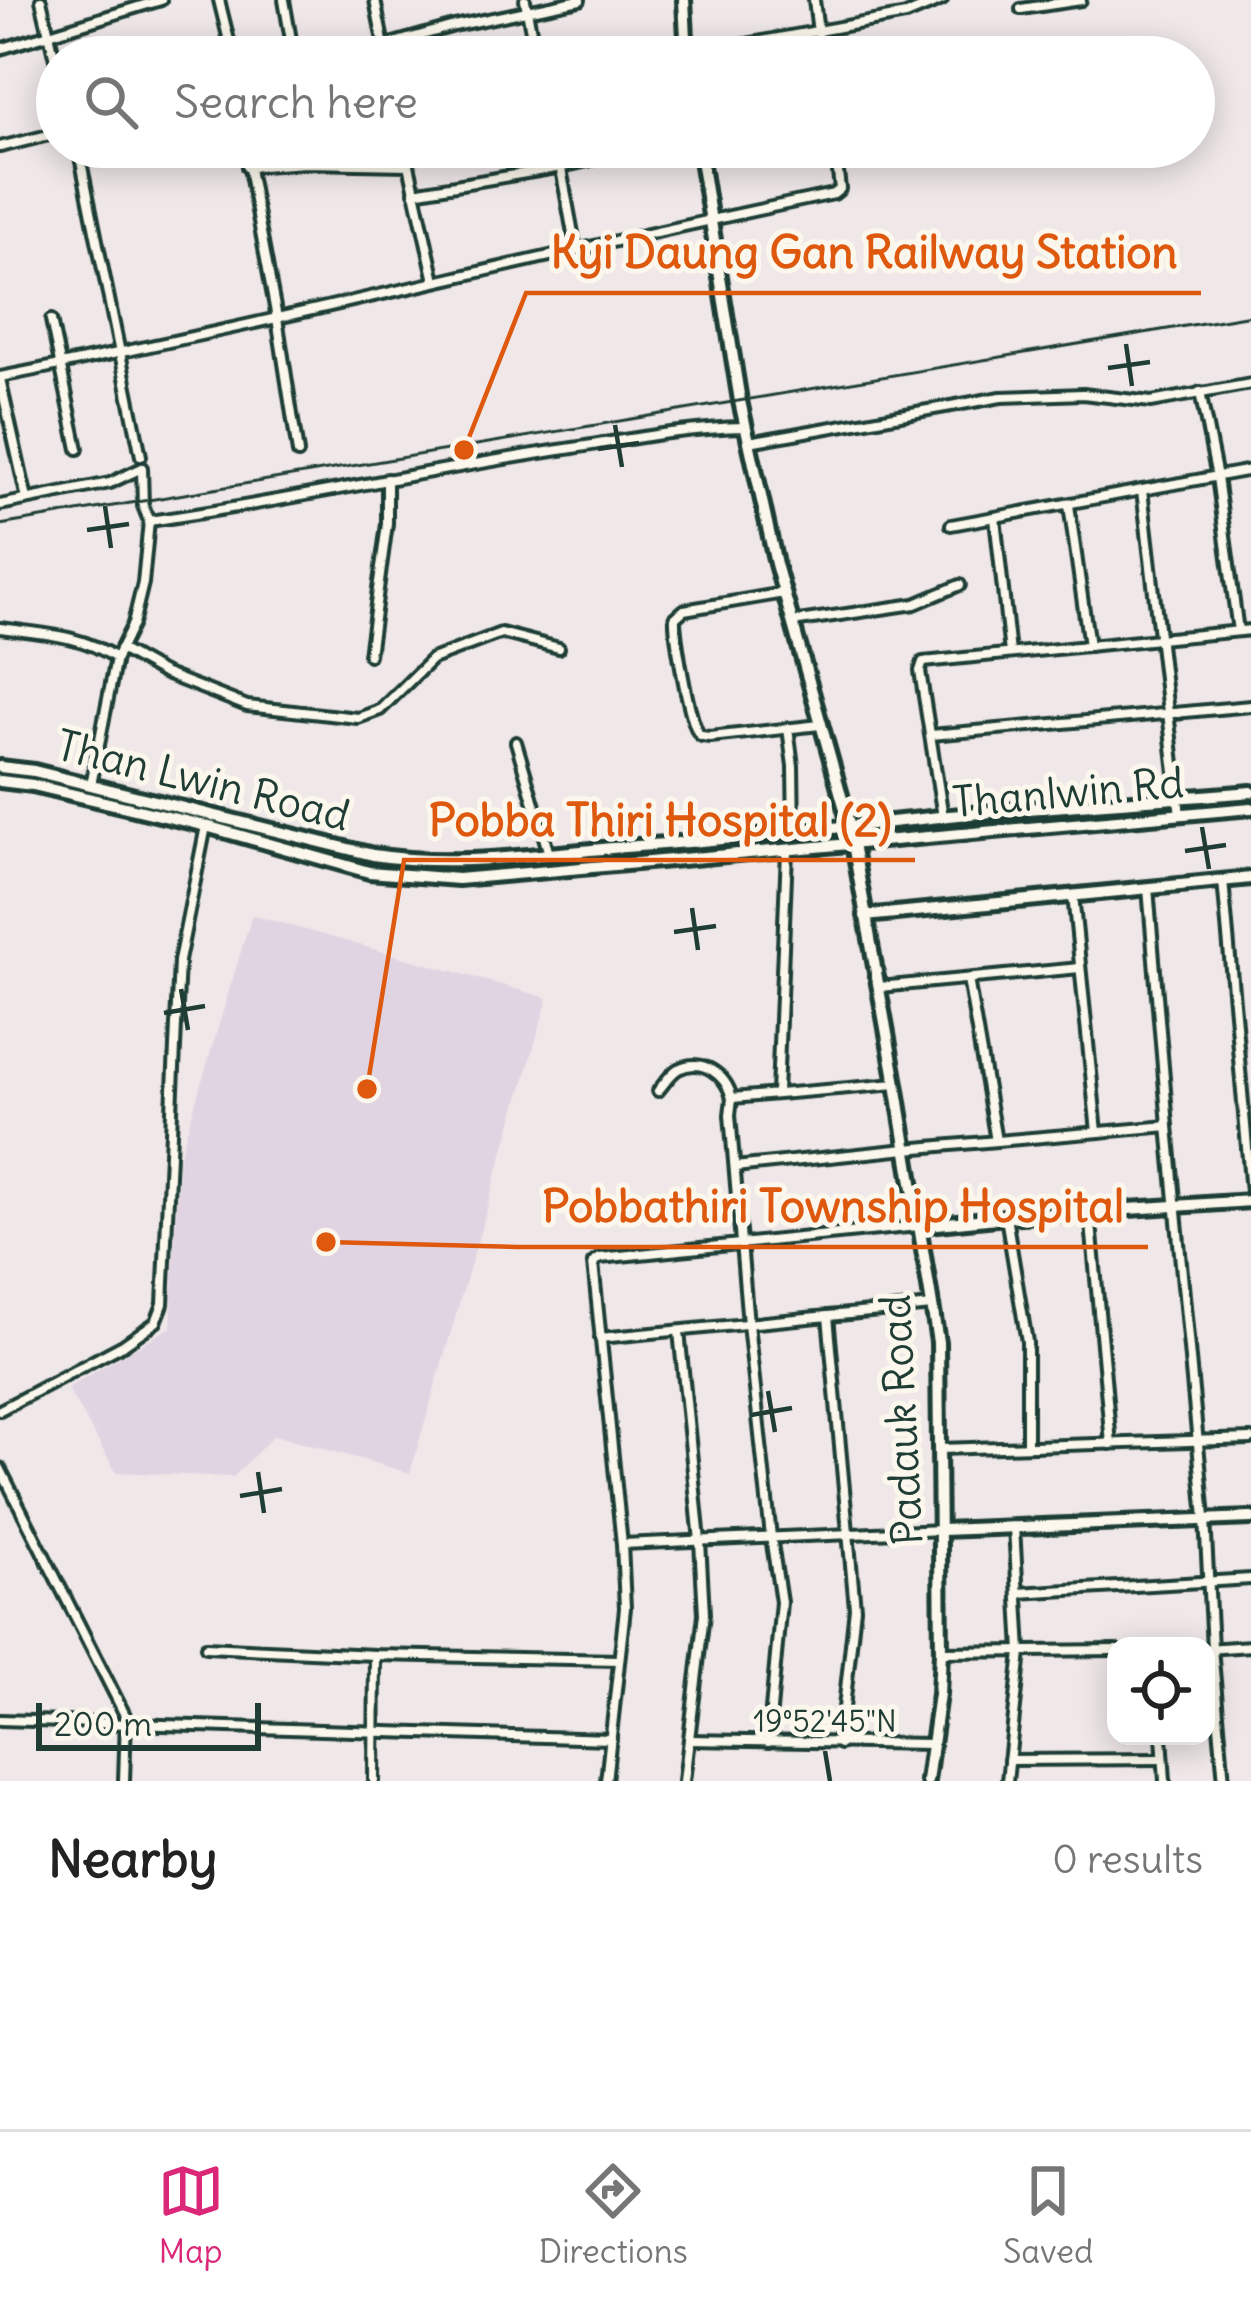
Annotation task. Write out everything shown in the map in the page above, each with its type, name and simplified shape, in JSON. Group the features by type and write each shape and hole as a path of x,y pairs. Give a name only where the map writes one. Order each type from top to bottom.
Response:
{"street":[{"path":"41,0 48,36 161,0"},
{"path":"219,0 228,36"},
{"path":"284,0 290,36"},
{"path":"375,0 382,36"},
{"path":"525,0 532,36"},
{"path":"427,36 454,26 580,0"},
{"path":"683,36 684,0"},
{"path":"814,0 818,36"},
{"path":"790,36 906,15 942,0"},
{"path":"1021,9 1081,0"},
{"path":"0,49 36,39"},
{"path":"0,146 36,138"},
{"path":"82,168 141,456"},
{"path":"247,168 298,453"},
{"path":"410,168 435,281"},
{"path":"414,192 556,168"},
{"path":"562,168 576,250"},
{"name":"Padauk Road","path":"702,168 749,442 784,593 850,827 938,1342 941,1652 927,1781"},
{"path":"26,499 0,378 838,192 839,168"},
{"path":"51,320 78,449"},
{"path":"749,442 1001,397 1083,394 1151,402 1251,384"},
{"path":"1200,392 1238,631"},
{"path":"149,521 681,431 746,427"},
{"path":"0,505 110,483 142,469 143,506 149,521 143,583 133,624 118,654 91,785"},
{"path":"951,525 1251,470"},
{"path":"369,655 387,524 387,479"},
{"path":"1142,490 1180,815"},
{"path":"1069,504 1089,646"},
{"path":"995,518 1010,653"},
{"path":"792,622 915,604 960,585"},
{"path":"784,593 684,610 675,618 696,731 710,737 820,725"},
{"path":"0,628 64,635 95,644 238,703 358,718 380,710 432,659 501,633 559,648"},
{"path":"943,817 920,671 923,662 1251,630"},
{"path":"931,735 1251,706"},
{"path":"788,728 794,766 794,833"},
{"path":"516,742 549,854"},
{"name":"Than Lwin Road","path":"0,767 91,785 369,872 485,877 748,853"},
{"name":"Than Lwin Road","path":"0,781 373,855 458,863 1251,792"},
{"name":"Thanlwin Rd","path":"748,853 1251,808"},
{"path":"0,1410 123,1345 156,1322 163,1304 179,961 208,820"},
{"path":"777,1093 787,851"},
{"path":"865,916 1251,878"},
{"path":"606,1781 625,1608 592,1268 596,1261 1251,1196 1223,880"},
{"path":"1148,886 1205,1518 1209,1637"},
{"path":"1072,895 1097,1132"},
{"path":"878,987 1080,968"},
{"path":"968,979 996,1141"},
{"path":"658,1091 676,1070 694,1066 718,1073 732,1098 740,1244 782,1602 768,1742"},
{"path":"732,1098 896,1084"},
{"path":"735,1167 1168,1126"},
{"path":"1090,1212 1111,1444"},
{"path":"1006,1217 1027,1342 1028,1446"},
{"path":"600,1338 932,1306"},
{"path":"828,1316 854,1608 840,1744"},
{"path":"680,1331 704,1614 684,1781"},
{"path":"940,1449 1251,1439"},
{"path":"0,1468 126,1717 124,1781"},
{"path":"622,1544 1251,1518"},
{"path":"1007,1781 1021,1652 1014,1527"},
{"path":"1018,1593 1251,1579"},
{"path":"1215,1648 1251,1646"},
{"path":"206,1647 619,1660"},
{"path":"941,1652 1107,1650"},
{"path":"374,1781 375,1655"},
{"path":"1215,1701 1224,1781"},
{"path":"0,1720 611,1739"},
{"path":"689,1740 932,1744"},
{"path":"1162,1745 1165,1781"},
{"path":"1009,1760 1163,1759"}],"shaded area":[{"path":"252,915 548,998 410,1473 274,1435 233,1477 116,1472 67,1388 171,1327 179,1157"}],"railway":[{"path":"0,525 1251,315"}],"place":[{"name":"Kyi Daung Gan Railway Station","path":"464,450"},
{"name":"Pobba Thiri Hospital (2)","path":"367,1089"},
{"name":"Pobbathiri Township Hospital","path":"326,1242"}]}
